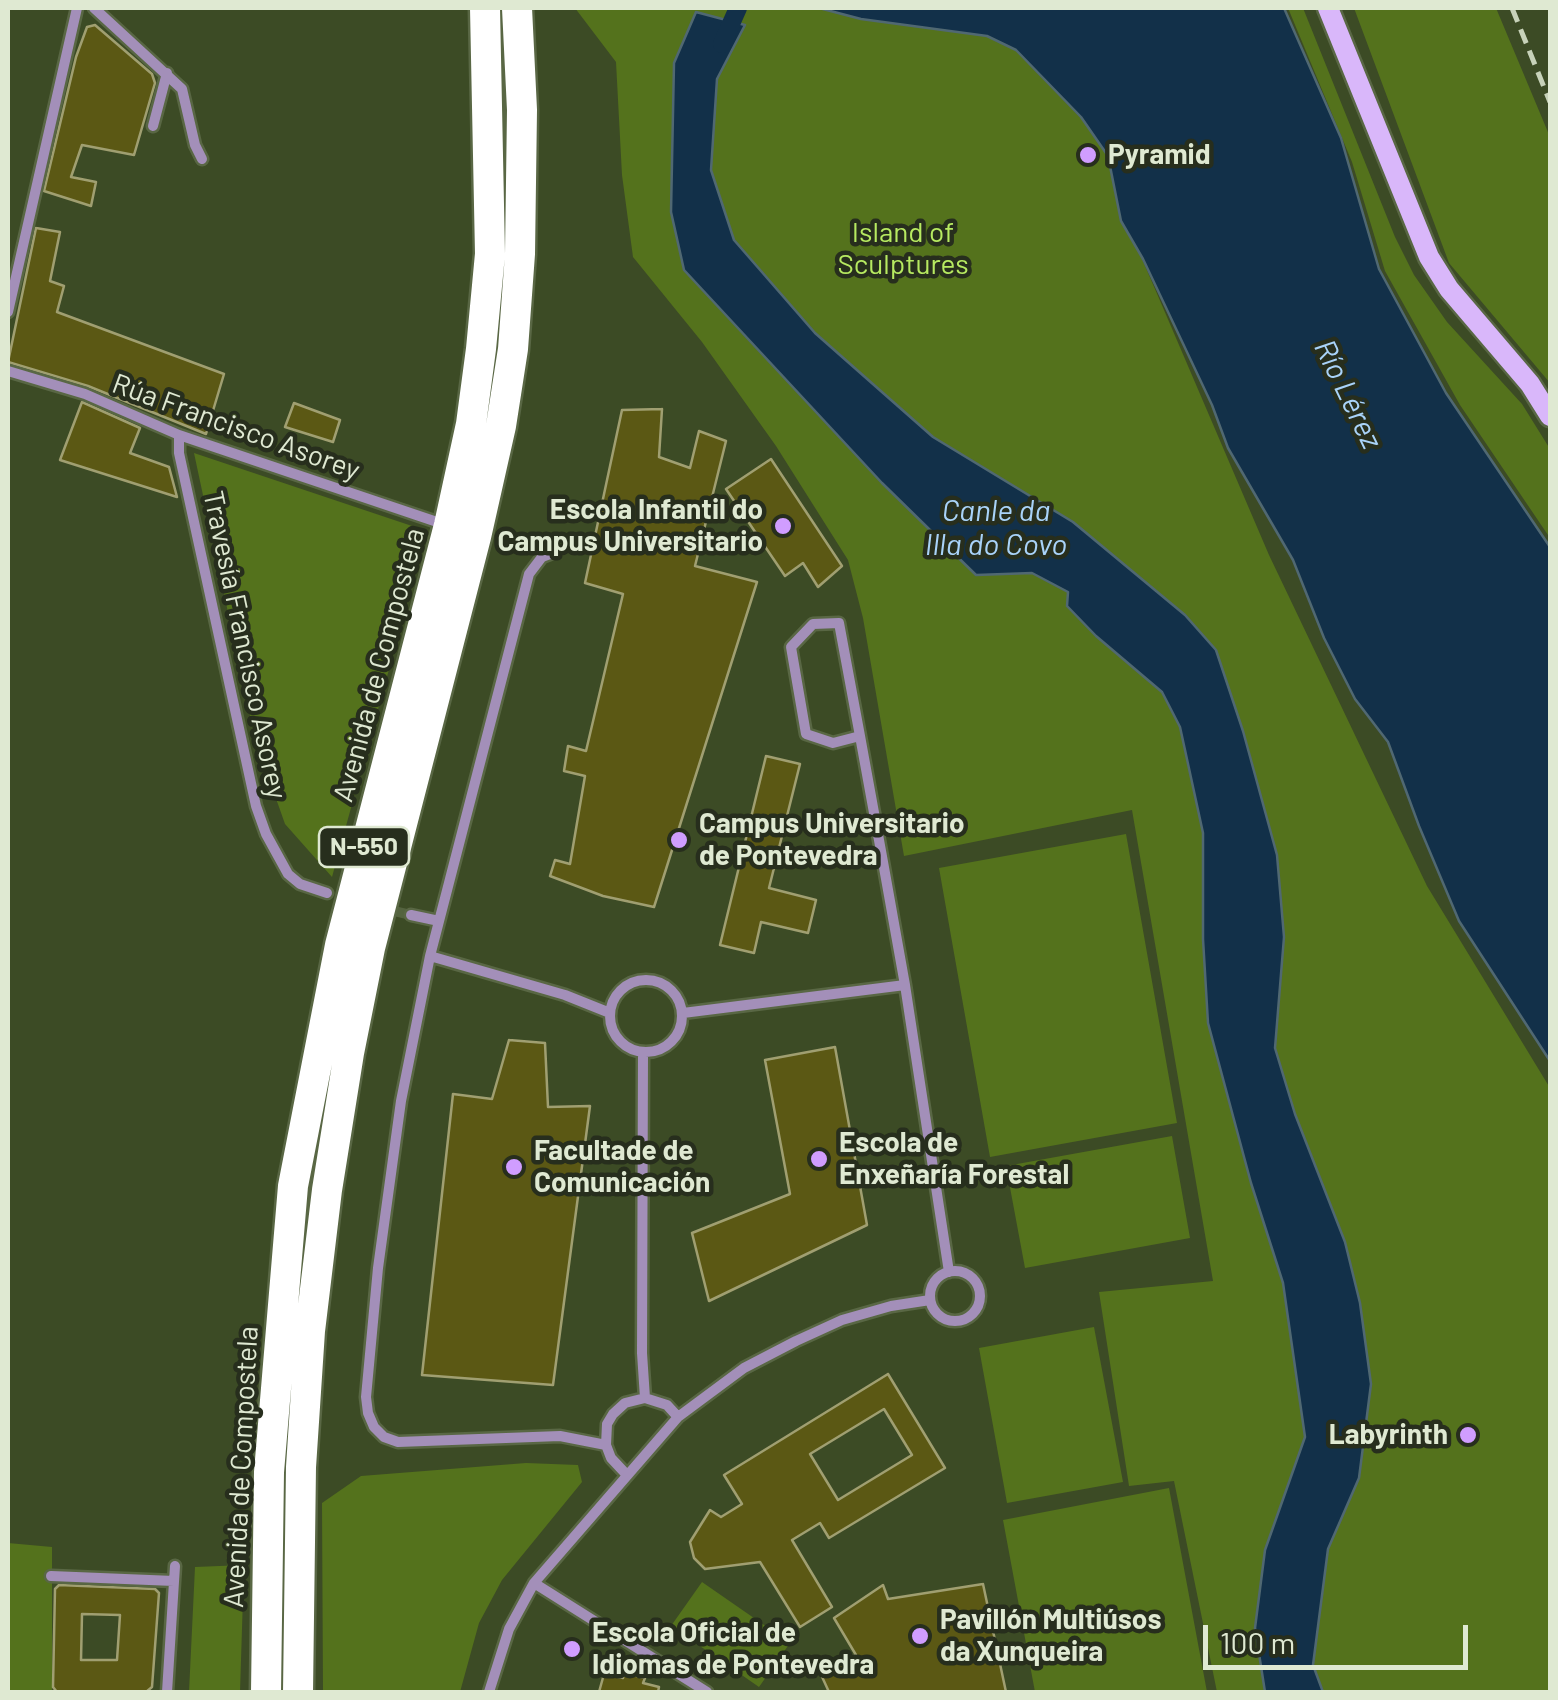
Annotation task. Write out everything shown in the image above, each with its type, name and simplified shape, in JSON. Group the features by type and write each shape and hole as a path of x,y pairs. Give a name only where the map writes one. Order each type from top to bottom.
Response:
{"highway":[{"name":"Avenida de Compostela","path":"266,1692 269,1472 293,1186 340,945 449,525 471,424 490,254 485,8"},
{"name":"N-550","path":"298,1692 301,1467 310,1330 326,1190 370,948 476,537 501,426 512,349 520,254 522,110 516,8"}],"street":[{"path":"8,312 76,10 94,8 182,89 202,159"},
{"path":"1328,8 1429,258 1449,289 1530,384 1550,416"},
{"path":"153,126 167,73"},
{"name":"Rúa Francisco Asorey","path":"8,370 85,394 179,435 449,525"},
{"name":"Travesía Francisco Asorey","path":"179,435 179,454 256,806 288,874 300,884 326,893"},
{"path":"555,552 542,557 529,574 438,920 401,1100 378,1268 366,1397 368,1414 384,1437 398,1442 560,1436 606,1445"},
{"path":"860,736 833,743 806,734 790,647 813,624 839,623 860,736 905,985 949,1272"},
{"path":"410,915 438,920"},
{"path":"430,956 566,995 610,1013"},
{"path":"640,980 664,984 673,991 683,1013 676,1036 656,1051 644,1052 623,1044 615,1035 610,1013 619,991 640,980"},
{"path":"683,1013 905,985"},
{"path":"644,1052 645,1398"},
{"path":"949,1272 964,1272 976,1281 980,1295 969,1318 952,1321 938,1314 930,1300 932,1285 949,1272"},
{"path":"489,1692 509,1629 534,1583 678,1416 744,1368 796,1341 842,1320 930,1300"},
{"path":"626,1474 611,1458 606,1445 607,1424 613,1414 625,1403 645,1398 667,1404 678,1416"},
{"path":"167,1692 174,1566"},
{"path":"51,1576 174,1581"},
{"path":"534,1583 707,1692"}],"green space":[{"name":"Island of Sculptures","path":"575,8 822,8 875,21 987,36 1016,50 1077,112 1108,156 1121,221 1140,254 1269,555 1427,886 1550,1088 1550,1692 1217,1692 1174,1481 1129,1486 1099,1292 1213,1281 1132,810 904,856 863,618 848,560 776,446 702,342 633,257 622,175 616,62"},
{"path":"1288,8 1303,8 1414,275 1447,322 1522,404 1550,449 1550,538 1460,405 1385,271 1352,162"},
{"path":"1354,8 1496,8 1550,137 1550,383 1449,263"},
{"path":"194,453 427,531 332,877 285,824 255,739"},
{"path":"1126,834 1177,1123 990,1157 939,868"},
{"path":"1172,1136 1190,1238 1025,1268 1006,1166"},
{"path":"1094,1327 1123,1482 1007,1503 979,1348"},
{"path":"526,1463 578,1465 582,1482 502,1580 479,1623 460,1692 323,1692 322,1503 361,1476"},
{"path":"1169,1488 1207,1692 1035,1692 1003,1520"},
{"path":"8,1543 52,1547 52,1692 8,1692"},
{"path":"244,1565 240,1692 189,1692 195,1567"},
{"path":"702,1582 790,1643 759,1687 671,1626"}],"water":[{"name":"Río Lérez","path":"819,8 1284,8 1341,138 1379,269 1446,393 1550,547 1550,1061 1459,921 1388,742 1355,699 1324,638 1293,560 1228,448 1212,405 1121,221 1108,156 1081,117 1016,50 987,36 861,19"},
{"name":"Canle da Illa do Covo","path":"696,12 745,25 717,79 711,170 734,240 815,333 933,437 1073,522 1185,615 1216,650 1277,855 1284,937 1275,1048 1295,1114 1345,1242 1360,1303 1371,1384 1359,1478 1328,1549 1313,1665 1323,1692 1265,1692 1255,1628 1265,1550 1305,1437 1283,1283 1251,1183 1208,1023 1203,833 1180,727 1162,692 1067,606 1068,592 1032,573 976,575 882,483 684,270 671,212 674,63"}],"building":[{"path":"95,25 152,74 155,83 134,155 82,145 71,177 96,182 91,206 44,191 76,57 87,27"},
{"path":"36,228 60,232 50,281 64,286 57,312 224,374 206,434 88,386 8,362"},
{"path":"82,402 140,428 130,453 169,467 177,497 60,460"},
{"path":"294,403 340,420 333,442 285,427"},
{"path":"662,409 659,457 690,468 699,431 726,441 695,566 757,582 654,907 603,896 550,876 555,860 570,864 585,776 564,771 568,746 586,751 623,594 585,583 622,410"},
{"name":"Escola Infantil do Campus Universitario","path":"771,459 842,566 818,587 803,563 785,576 726,489"},
{"path":"766,756 800,764 769,888 816,900 808,933 761,922 754,953 720,945"},
{"name":"Facultade de Comunicación","path":"509,1040 545,1043 548,1107 590,1106 553,1385 422,1375 453,1094 492,1099"},
{"name":"Escola de Enxeñaría Forestal","path":"835,1047 867,1225 709,1301 692,1233 790,1194 765,1060"},
{"path":"888,1374 945,1468 829,1538 820,1523 792,1540 832,1607 800,1627 760,1562 705,1569 694,1558 690,1542 710,1510 721,1517 742,1504 724,1475","holes":["884,1409 912,1455 838,1500 810,1454"]},
{"name":"Pavillón Multiúsos da Xunqueira","path":"983,1584 1006,1692 829,1692 818,1668 856,1655 834,1618 883,1585 888,1599"},
{"path":"59,1585 155,1589 159,1593 152,1687 146,1692 57,1692 53,1687 55,1589","holes":["82,1614 120,1615 117,1660 81,1660"]},
{"path":"624,1673 645,1678 643,1683 659,1687 658,1692 599,1692 604,1674 623,1678"}],"waterway":[{"name":"Canle da Illa do Covo","path":"722,44 738,8"}],"tunnel":[{"path":"382,908 411,915"}],"railway":[{"path":"1512,8 1550,102"}],"place":[{"name":"Pyramid","path":"1088,155"},
{"name":"Escola Infantil do Campus Universitario","path":"783,526"},
{"name":"Campus Universitario de Pontevedra","path":"679,840"},
{"name":"Escola de Enxeñaría Forestal","path":"819,1159"},
{"name":"Facultade de Comunicación","path":"514,1167"},
{"name":"Labyrinth","path":"1468,1435"},
{"name":"Pavillón Multiúsos da Xunqueira","path":"920,1636"},
{"name":"Escola Oficial de Idiomas de Pontevedra","path":"572,1649"}]}
